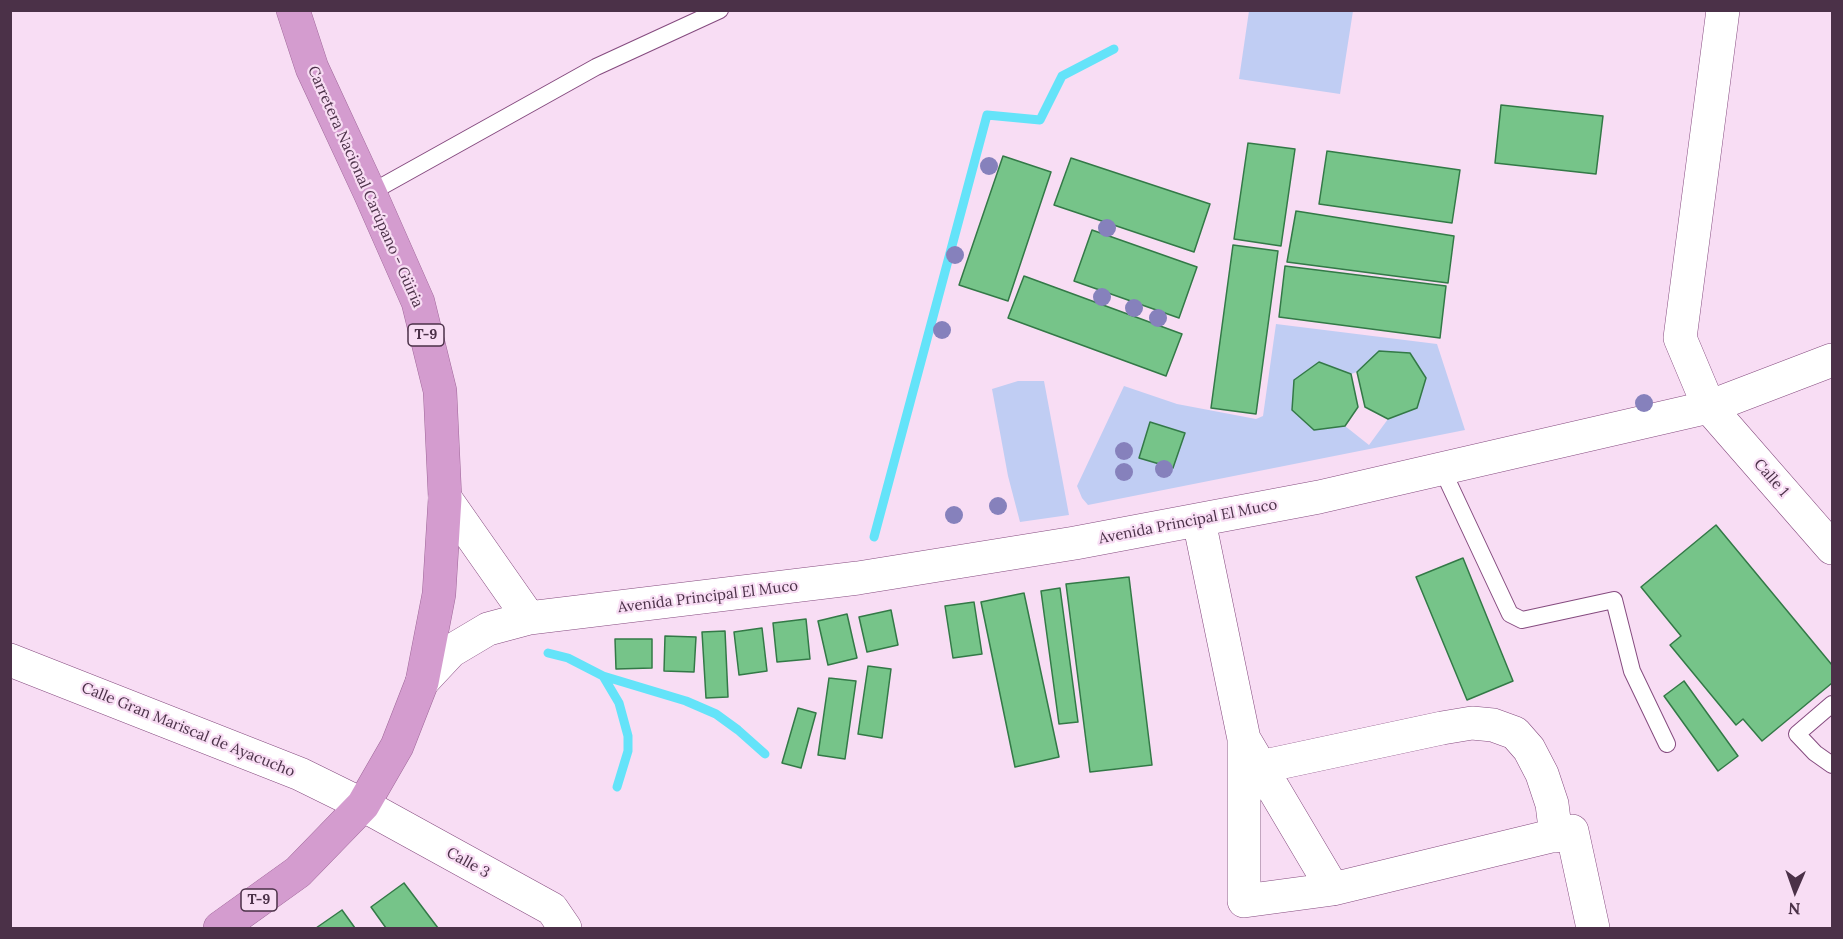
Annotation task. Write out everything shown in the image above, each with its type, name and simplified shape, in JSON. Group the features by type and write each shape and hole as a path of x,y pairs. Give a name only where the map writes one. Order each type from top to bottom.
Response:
{"highway":[{"name":"Carretera Nacional Carúpano - Güiria","path":"219,928 298,872 363,805 397,746 422,682 440,594 445,498 440,391 418,302 312,68 293,10"}],"street":[{"name":"Calle 1","path":"1724,10 1680,338 1709,407 1833,548"},
{"name":"Avenida Principal El Muco","path":"422,682 451,651 488,629 529,618 858,579 1026,552 1319,498 1709,407 1833,360"},
{"path":"445,498 529,618"},
{"path":"1199,521 1244,739 1244,900 1333,889 1572,831 1593,928"},
{"name":"Calle Gran Mariscal de Ayacucho","path":"10,660 300,774 363,805"},
{"path":"1260,767 1442,728 1472,723 1493,725 1515,733 1529,750 1542,774 1552,804 1556,836"},
{"path":"1244,739 1333,889"},
{"name":"Calle 3","path":"363,805 552,909 565,928"}],"lane":[{"path":"370,194 597,67 720,10"},
{"path":"1442,469 1510,614 1522,620 1614,600 1632,671 1667,744"},
{"path":"1833,704 1797,734 1815,753 1833,765"}],"shaded area":[{"path":"1249,11 1353,11 1340,94 1239,79"},
{"path":"1276,324 1437,344 1465,430 1088,505 1077,486 1124,386 1177,404 1256,419 1263,416","holes":["1379,351 1410,353 1426,378 1417,408 1388,419 1369,445 1345,426 1314,430 1292,410 1294,380 1319,362 1351,374 1357,372"]},
{"path":"1018,381 1044,381 1069,515 1020,522 1008,476 992,389"}],"building":[{"path":"1501,105 1603,116 1596,174 1495,163"},
{"path":"1248,143 1295,149 1281,246 1234,239"},
{"path":"1327,151 1460,170 1452,223 1319,204"},
{"path":"1003,156 1051,172 1008,301 959,285"},
{"path":"1071,158 1210,204 1194,252 1054,205"},
{"path":"1296,211 1454,236 1448,283 1287,262"},
{"path":"1092,230 1197,267 1179,318 1074,281"},
{"path":"1233,245 1278,251 1256,414 1211,408"},
{"path":"1285,266 1446,286 1440,338 1279,317"},
{"path":"1024,276 1182,334 1166,376 1008,318"},
{"path":"1379,351 1410,353 1426,378 1417,408 1388,419 1365,407 1357,372"},
{"path":"1319,362 1351,374 1358,407 1345,426 1314,430 1292,410 1294,380"},
{"path":"1150,422 1185,433 1173,468 1139,458"},
{"path":"1716,525 1832,665 1832,683 1762,741 1743,719 1736,725 1670,645 1681,636 1641,587"},
{"path":"1463,558 1513,681 1467,700 1416,577"},
{"path":"1129,577 1152,765 1090,772 1066,584"},
{"path":"1060,588 1078,722 1059,724 1041,591"},
{"path":"1024,593 1059,757 1015,767 981,602"},
{"path":"974,602 982,654 953,658 945,606"},
{"path":"891,610 898,645 867,652 859,617"},
{"path":"847,614 857,658 828,665 818,621"},
{"path":"806,619 810,659 777,662 773,623"},
{"path":"762,628 767,671 739,675 734,632"},
{"path":"725,631 728,697 706,698 702,632"},
{"path":"665,636 696,637 694,672 664,671"},
{"path":"615,639 652,639 652,668 616,669"},
{"path":"868,666 891,669 882,738 858,734"},
{"path":"829,678 856,681 845,759 818,755"},
{"path":"1684,681 1738,756 1718,771 1664,696"},
{"path":"798,708 816,713 801,768 782,763"},
{"path":"404,883 438,928 386,928 371,907"},
{"path":"342,910 355,928 316,928"}],"waterway":[{"path":"874,537 987,115 1040,120 1062,76 1114,49"},
{"path":"548,653 568,658 603,676 619,703 628,736 628,751 617,787"},
{"path":"603,676 686,701 716,714 765,754"}]}
